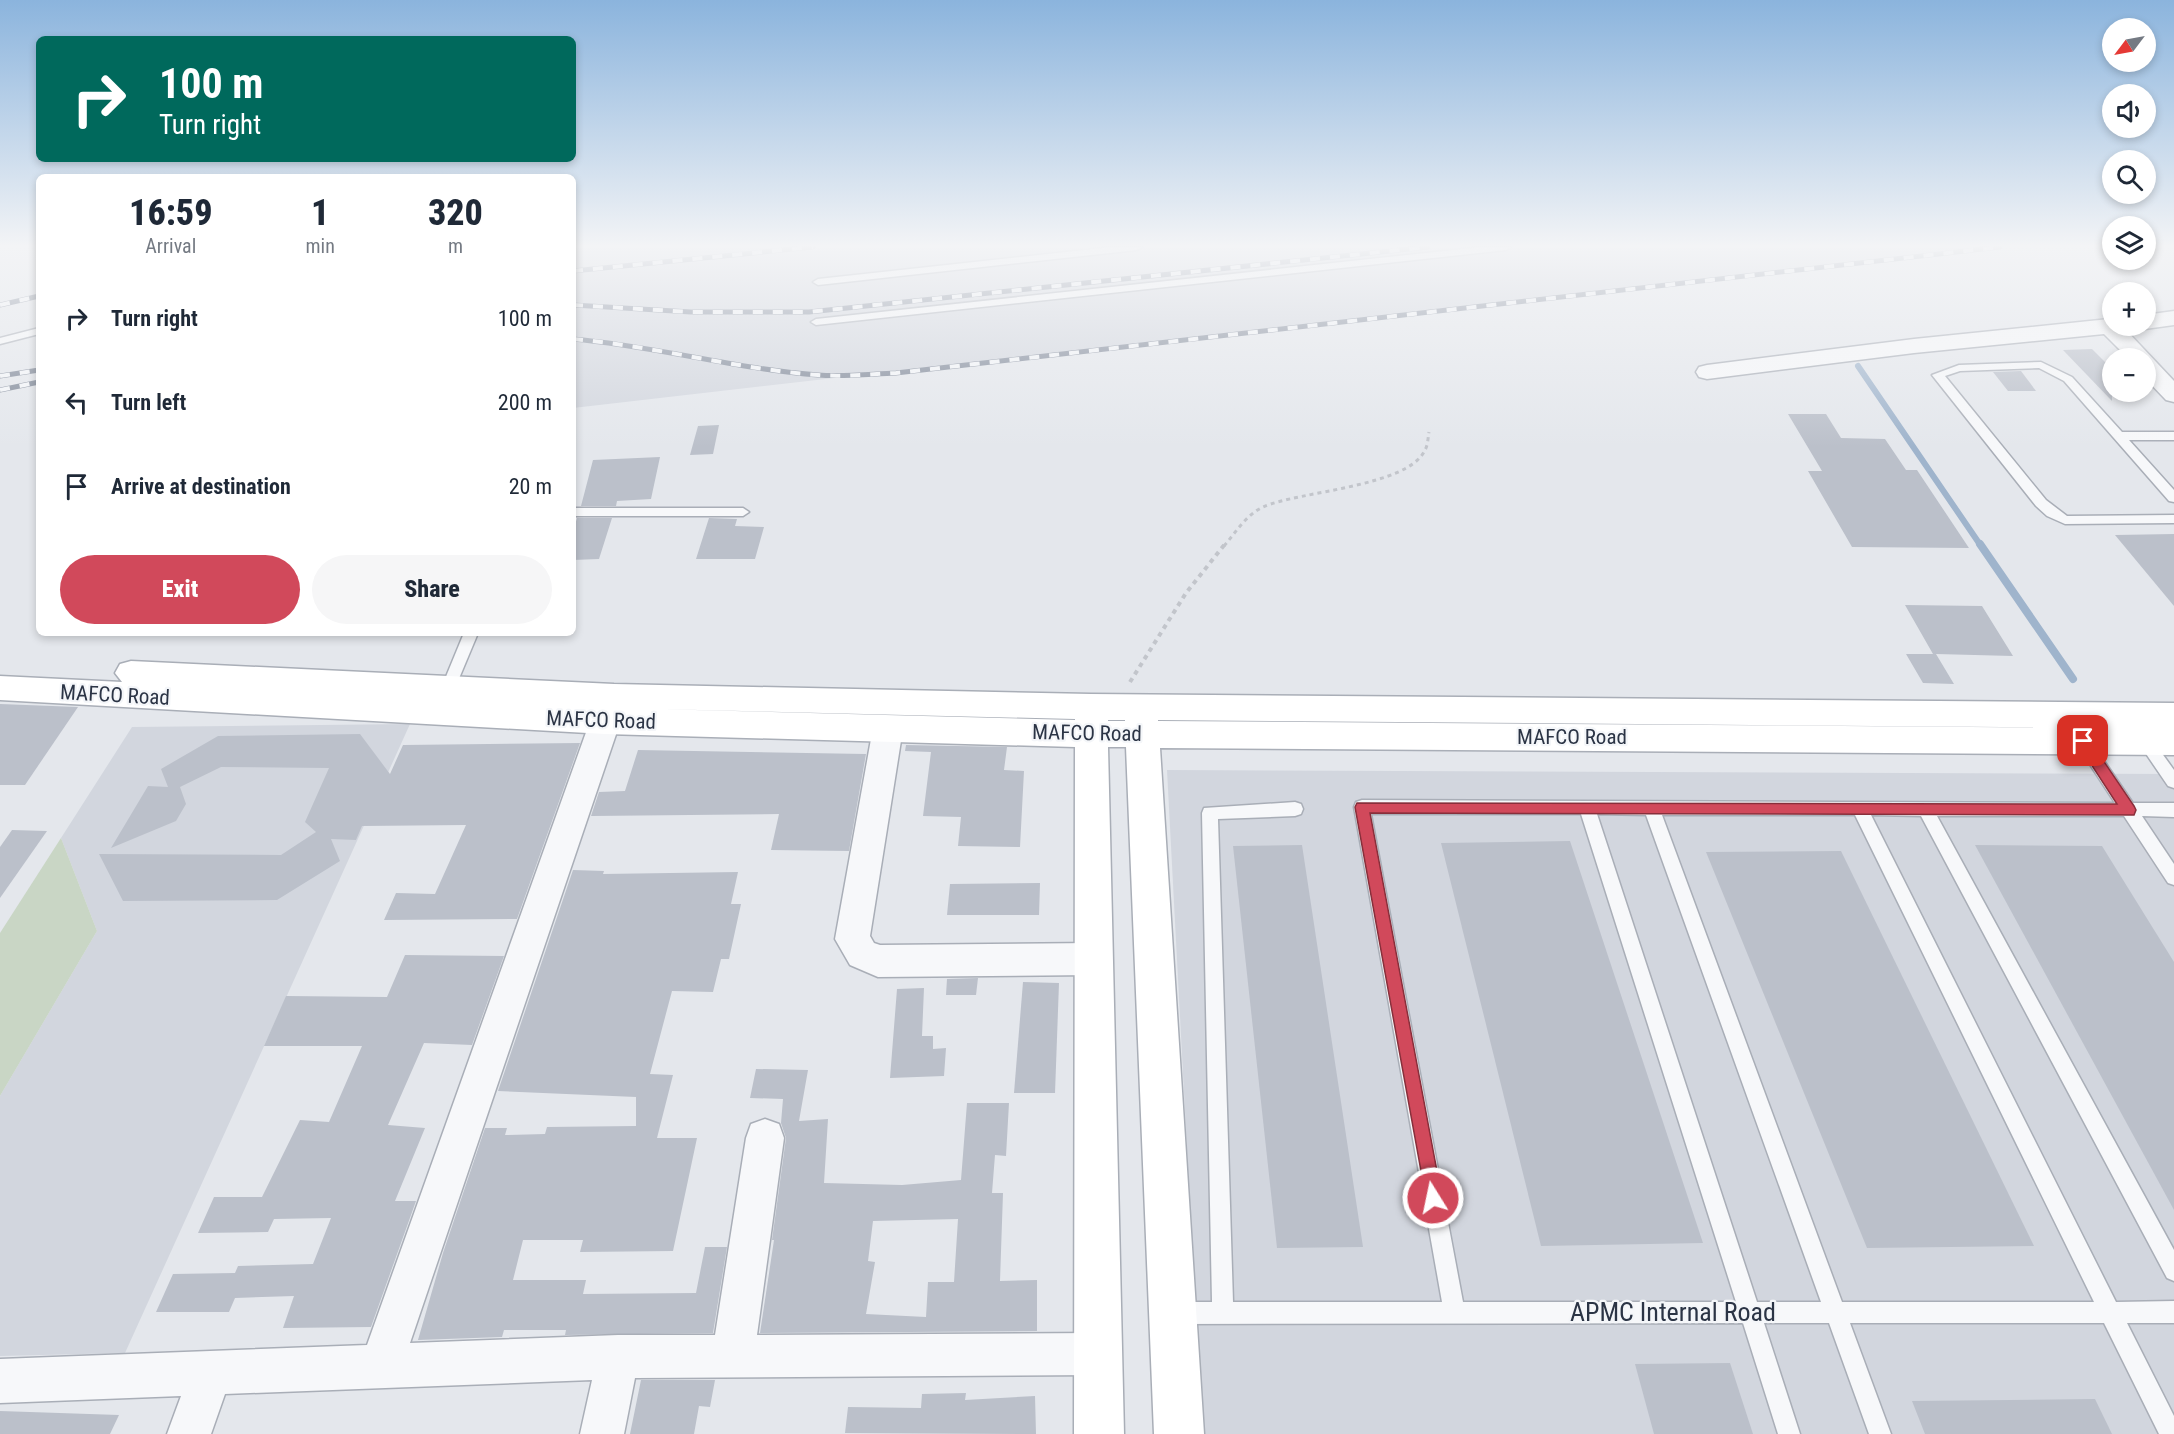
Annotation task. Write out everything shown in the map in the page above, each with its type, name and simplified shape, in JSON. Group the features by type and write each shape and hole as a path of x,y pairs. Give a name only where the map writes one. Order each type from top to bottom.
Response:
{"main road":[{"name":"MAFCO Road","path":"0,666 443,701"},
{"name":"MAFCO Road","path":"0,688 443,701 609,709 888,728 1097,716"},
{"name":"MAFCO Road","path":"609,709 1097,716 1142,721 2074,728 2160,742"},
{"path":"1097,716 1094,959 1099,1434"},
{"name":"MAFCO Road","path":"2074,728 2127,716 2174,716"},
{"path":"1142,721 1179,1434"}],"street":[{"path":"2156,320 2174,318"},
{"path":"1707,372 1914,346 2102,327"},
{"path":"2121,336 2131,348"},
{"path":"2156,376 2174,395"},
{"path":"381,1366 609,709"},
{"path":"888,728 852,939 862,954 878,961 1094,959"},
{"path":"733,1356 765,1138"},
{"path":"0,1381 618,1357 1098,1354"},
{"path":"602,1434 618,1357"},
{"path":"189,1434 211,1373"}],"lane":[{"path":"816,322 890,314"},
{"path":"0,341 36,332"},
{"path":"2174,498 2068,379 2041,365 1959,368 1938,375 2052,513 2065,520 2174,519"},
{"path":"2119,436 2174,436"},
{"path":"576,512 743,512"},
{"path":"443,701 470,636"},
{"path":"2127,716 2160,742 2174,782"},
{"path":"2074,728 2174,878"},
{"path":"1454,1312 1362,807 2174,810"},
{"path":"1587,808 1789,1434"},
{"path":"1223,1313 1210,813 1296,809"},
{"path":"1652,809 1880,1434"},
{"path":"1860,809 2171,1434"},
{"path":"1926,810 2174,1271"},
{"name":"APMC Internal Road","path":"1173,1313 2174,1312"}],"path":[{"path":"1097,716 1134,677 1186,594 1245,521 1262,507 1283,500 1359,485 1402,469 1424,454 1430,444 1429,432"}],"shaded area":[{"path":"576,314 1393,314 576,408"},
{"path":"410,724 125,1353 0,1356 0,1096 97,931 61,838 132,727"},
{"path":"1167,770 2174,774 2174,1434 1202,1434"}],"green space":[{"path":"61,838 97,931 0,1096 0,933"}],"building":[{"path":"2092,349 2102,359 2102,391 2063,350"},
{"path":"2021,371 2036,391 2008,391 1993,372"},
{"path":"1788,414 1826,414 1841,438 1885,439 1906,470 1917,470 1969,548 1852,547 1808,471 1822,471"},
{"path":"719,425 713,454 690,455 698,426"},
{"path":"660,457 651,499 617,501 616,506 581,506 593,460"},
{"path":"577,518 612,518 599,559 576,560"},
{"path":"709,518 737,519 735,526 764,527 755,559 696,559"},
{"path":"2174,534 2174,606 2115,535"},
{"path":"1905,605 1982,606 2013,656 1936,654 1954,684 1923,683 1906,654 1933,654"},
{"path":"0,704 78,707 25,785 0,785"},
{"path":"360,734 390,774 403,745 580,743 517,919 384,920 396,893 435,894 466,825 362,826 356,840 331,839 340,861 277,900 123,901 99,854 281,855 316,832 305,822 329,768 221,767 180,787 186,804 176,821 111,848 148,786 168,787 161,769 218,736"},
{"path":"906,745 1007,747 1004,770 1024,771 1020,847 958,846 961,817 923,816 931,752 905,751"},
{"path":"638,750 866,754 849,851 771,850 779,814 591,816 599,792 625,791"},
{"path":"12,830 47,831 0,898 0,847"},
{"path":"1570,841 1703,1243 1541,1246 1441,843"},
{"path":"1302,845 1363,1247 1277,1248 1233,846"},
{"path":"1975,845 2102,846 2174,962 2174,1210"},
{"path":"1841,851 2034,1246 1867,1248 1706,852"},
{"path":"573,870 604,871 603,874 738,872 731,904 741,904 729,959 721,959 713,992 672,991 650,1074 673,1075 657,1138 697,1138 673,1251 580,1252 583,1240 523,1240 513,1280 586,1280 583,1294 696,1293 705,1247 727,1247 713,1333 565,1335 566,1330 504,1330 502,1337 418,1340 443,1253 485,1128 507,1128 505,1135 545,1134 547,1127 636,1126 636,1097 498,1091"},
{"path":"1040,883 1039,915 947,915 950,884"},
{"path":"405,955 504,956 472,1045 424,1043 388,1125 425,1128 395,1201 416,1201 371,1327 283,1328 294,1296 235,1298 229,1312 156,1312 173,1274 235,1273 238,1266 313,1264 331,1218 274,1219 268,1232 198,1233 214,1197 262,1197 300,1120 329,1122 362,1046 264,1046 286,996 387,997"},
{"path":"978,978 976,995 946,995 947,979"},
{"path":"1023,982 1059,983 1055,1093 1014,1093"},
{"path":"924,988 922,1036 933,1036 933,1049 946,1048 944,1076 890,1078 897,989"},
{"path":"756,1069 808,1070 799,1121 828,1119 824,1183 902,1185 961,1180 967,1103 1009,1103 1006,1156 995,1155 992,1193 1003,1193 1000,1281 1037,1280 1037,1331 760,1333 786,1138 781,1123 783,1099 750,1098","holes":["958,1219 954,1282 928,1282 926,1317 866,1314 875,1262 868,1261 873,1221"]},
{"path":"1730,1363 1753,1434 1654,1434 1635,1364"},
{"path":"641,1380 715,1380 710,1407 699,1406 694,1434 630,1434"},
{"path":"966,1393 965,1400 1035,1396 1036,1434 845,1433 848,1407 921,1408 922,1394"},
{"path":"2095,1399 2112,1434 1925,1434 1912,1401"},
{"path":"0,1411 119,1415 110,1434 0,1434"}],"waterway":[{"path":"1858,366 1981,546"},
{"path":"1980,544 2073,679"}],"railway":[{"path":"576,339 787,372 838,376 896,373 1414,314"},
{"path":"0,376 36,370"},
{"path":"0,390 36,383"}],"route":[{"path":"1433,1198 1362,807 2128,810 2083,741"}]}
